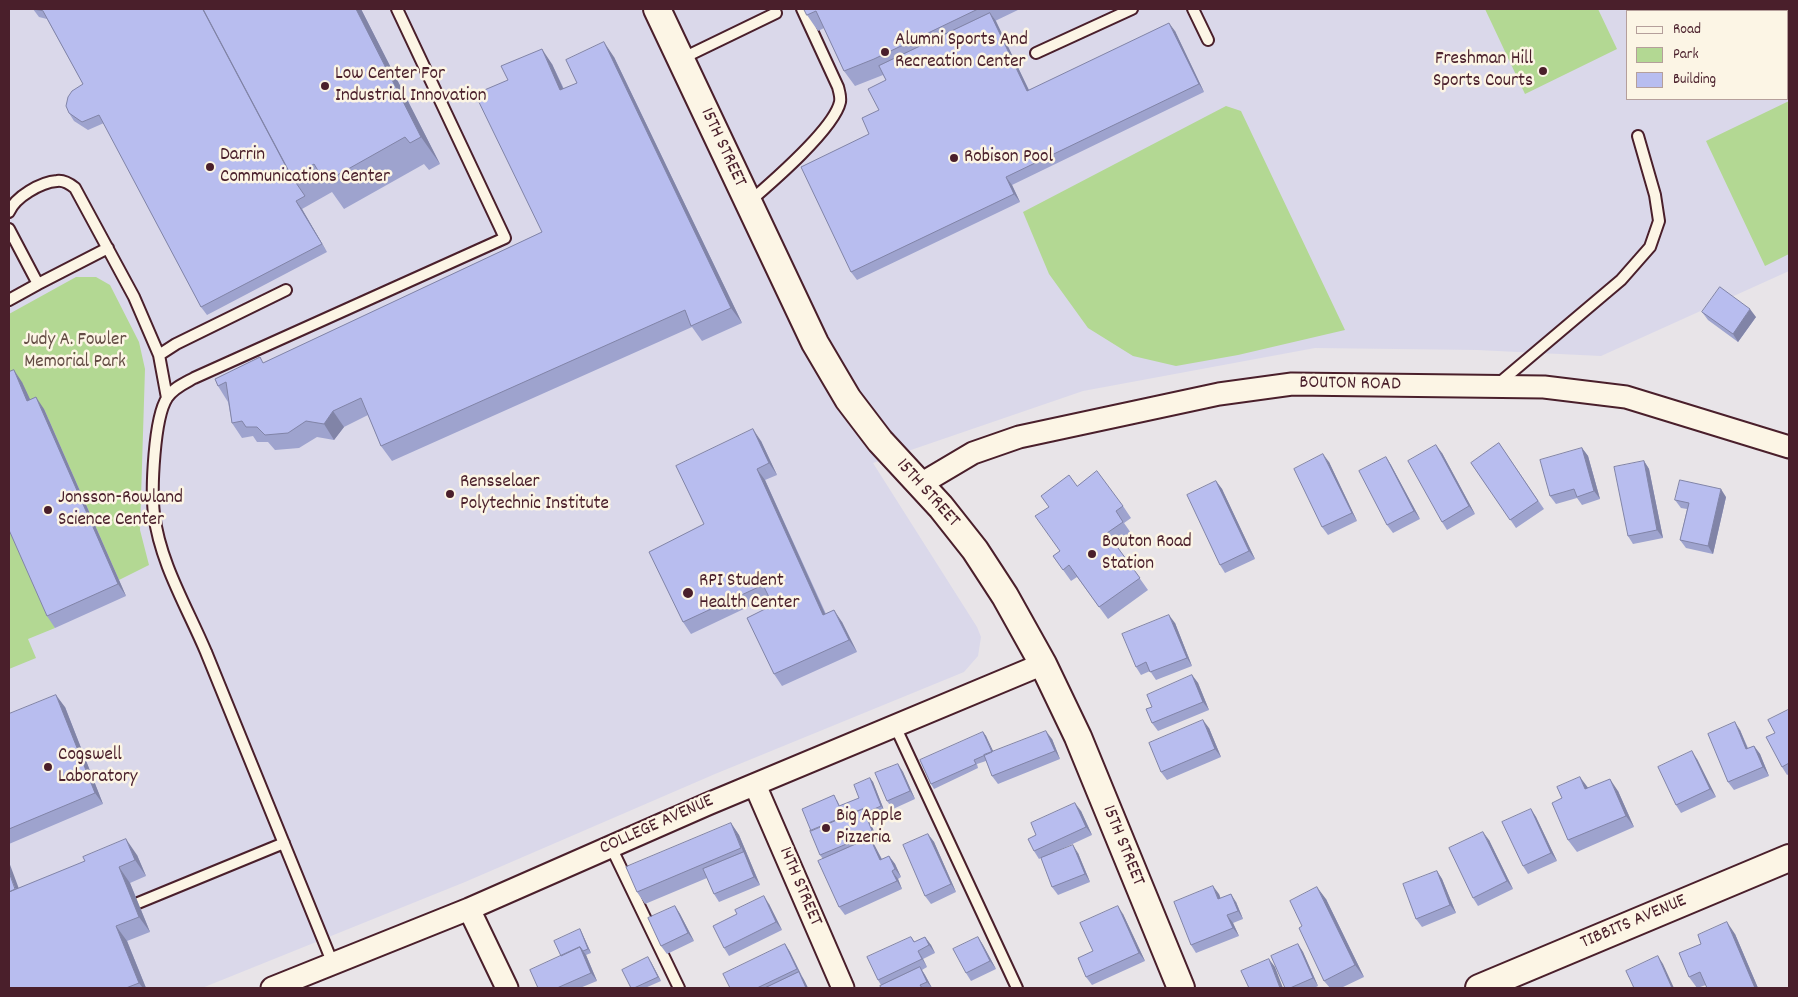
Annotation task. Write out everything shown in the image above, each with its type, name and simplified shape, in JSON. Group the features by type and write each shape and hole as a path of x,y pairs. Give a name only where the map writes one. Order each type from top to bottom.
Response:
{"street":[{"name":"15TH STREET","path":"657,9 816,343 848,399 880,441 941,507 975,550 1005,596 1043,664 1078,737 1180,988"},
{"name":"BOUTON ROAD","path":"919,485 972,453 1019,437 1219,394 1292,384 1544,387 1626,397 1789,446"},
{"name":"COLLEGE AVENUE","path":"272,988 469,909 755,785 1043,664"},
{"name":"14TH STREET","path":"755,785 843,988"},
{"name":"TIBBITS AVENUE","path":"1479,988 1789,858"},
{"path":"469,909 507,988"}],"lane":[{"path":"167,398 177,388 194,378 505,238 398,9"},
{"path":"748,203 777,178 824,128 834,115 841,100 838,87 802,9"},
{"path":"1036,54 1132,9"},
{"path":"1193,9 1208,40"},
{"path":"681,59 776,13"},
{"path":"1495,386 1621,280 1650,247 1659,221 1655,195 1638,136"},
{"path":"9,212 17,200 44,184 59,180 68,183 75,188 134,297 158,355 167,398 159,426 154,467 154,514 160,542 169,570 205,651 333,964"},
{"path":"9,229 38,284"},
{"path":"9,300 108,248"},
{"path":"158,355 176,344 286,290"},
{"path":"895,726 1017,988"},
{"path":"138,903 284,843"},
{"path":"611,847 679,988"}],"shaded area":[{"name":"Rensselaer Polytechnic Institute","path":"9,9 1789,9 1789,271 1601,356 1477,350 1315,348 1083,391 873,463 977,627 981,637 978,656 964,672 715,774 465,882 202,988 9,988"}],"green space":[{"name":"Freshman Hill Sports Courts","path":"1485,9 1598,9 1617,49 1525,94"},
{"path":"1789,101 1789,254 1765,266 1706,141"},
{"path":"1226,106 1241,111 1345,330 1238,355 1176,366 1133,356 1088,328 1049,274 1023,212"},
{"name":"Judy A. Fowler Memorial Park","path":"76,277 96,277 110,285 139,342 145,369 140,530 149,565 119,580 44,409 9,388 9,314"},
{"path":"9,523 55,628 28,639 36,658 9,669"}],"building":[{"name":"Darrin Communications Center","path":"33,9 203,9 292,177 305,196 296,201 322,244 201,307 99,115 82,122 69,113 66,106 68,97 72,91 83,84 43,11"},
{"name":"Low Center For Industrial Innovation","path":"203,9 356,9 421,137 410,143 405,137 325,182 314,164 292,177"},
{"name":"Alumni Sports And Recreation Center","path":"804,9 978,9 874,59 844,71 816,11 807,15"},
{"path":"1649,9 1677,9 1674,10"},
{"path":"1721,9 1765,9 1762,10"},
{"name":"Robison Pool","path":"990,13 1027,91 1169,23 1199,84 1006,177 1014,194 851,272 801,167 869,134 862,118 879,110 868,89 886,80 879,66"},
{"path":"604,42 731,308 691,326 685,310 381,446 361,398 333,411 324,424 306,421 288,433 265,435 257,427 246,427 242,421 232,423 226,382 218,386 215,379 260,357 263,363 542,232 475,94 508,80 501,66 542,49 560,90 577,83 566,60"},
{"path":"1720,287 1750,309 1733,334 1702,312"},
{"name":"Jonsson-Rowland Science Center","path":"14,370 27,401 36,397 118,584 47,616 9,530 9,372"},
{"path":"753,429 769,463 757,469 823,615 834,610 849,640 774,674 747,618 773,605 763,585 683,622 649,552 704,524 676,466"},
{"path":"1499,443 1538,501 1510,520 1471,463"},
{"path":"1436,445 1469,506 1442,522 1408,461"},
{"path":"1582,448 1594,491 1577,497 1574,489 1550,496 1540,460"},
{"path":"1323,454 1352,513 1322,527 1294,469"},
{"path":"1386,457 1414,511 1387,525 1359,471"},
{"path":"1644,461 1657,530 1628,536 1614,467"},
{"name":"Bouton Road Station","path":"1097,471 1123,506 1116,511 1123,522 1107,533 1140,578 1099,607 1069,565 1063,570 1053,556 1060,551 1035,516 1049,507 1041,496 1069,475 1077,486"},
{"path":"1680,480 1721,489 1708,546 1680,540 1689,503 1675,500"},
{"path":"1216,481 1249,551 1220,565 1187,495"},
{"path":"1169,615 1187,658 1150,672 1146,662 1136,667 1122,634"},
{"path":"1192,675 1203,702 1152,723 1146,709 1152,707 1147,695"},
{"name":"Cogswell Laboratory","path":"56,695 95,793 9,829 9,714"},
{"path":"1788,710 1789,763 1782,767 1766,737 1775,733 1768,720"},
{"path":"1203,720 1215,749 1161,772 1149,743"},
{"path":"1735,722 1746,749 1754,746 1763,767 1728,782 1708,734"},
{"path":"1046,731 1055,751 992,776 984,755"},
{"path":"983,732 992,752 974,760 976,764 931,784 920,760"},
{"path":"1692,751 1710,789 1676,805 1658,767"},
{"path":"898,764 910,791 887,801 875,773"},
{"path":"1580,777 1585,789 1610,779 1626,816 1568,840 1552,803 1562,798 1557,787"},
{"path":"870,778 881,806 865,813 863,809 811,831 802,809 834,795 839,806 859,798 854,785"},
{"path":"1075,803 1086,827 1034,851 1028,839 1036,835 1031,823"},
{"path":"863,809 873,833 820,855 810,831"},
{"path":"1531,809 1551,853 1523,866 1502,822"},
{"path":"731,823 741,848 637,892 626,867"},
{"path":"1483,832 1507,881 1473,898 1449,848"},
{"path":"928,834 951,884 925,896 903,845"},
{"path":"870,838 880,860 889,856 895,869 892,871 897,881 839,907 818,861"},
{"path":"126,839 135,860 119,867 139,917 116,926 139,983 126,988 9,988 9,892 85,861 83,857"},
{"path":"1073,845 1085,874 1052,887 1041,858"},
{"path":"744,852 754,877 714,894 703,869"},
{"path":"1437,871 1450,905 1416,919 1403,884"},
{"path":"9,872 15,889 9,892"},
{"path":"1213,886 1218,899 1231,894 1238,911 1227,915 1233,928 1191,945 1174,902"},
{"path":"1317,887 1355,965 1324,981 1299,928 1302,926 1290,901"},
{"path":"764,896 776,922 724,948 713,926 737,914 735,910"},
{"path":"675,906 688,933 661,946 648,918"},
{"path":"1118,906 1139,953 1086,977 1078,958 1093,951 1080,923"},
{"path":"1727,922 1755,988 1707,988 1700,972 1689,977 1679,953 1701,944 1698,935"},
{"path":"580,929 588,949 583,951 580,947 561,956 554,941"},
{"path":"911,937 914,942 925,937 929,945 918,951 922,959 878,980 867,957"},
{"path":"978,937 990,961 966,973 953,949"},
{"path":"785,944 797,969 757,988 730,988 723,974"},
{"path":"1298,944 1313,978 1290,988 1285,988 1271,956"},
{"path":"580,947 591,973 557,988 538,988 530,970"},
{"path":"1658,956 1672,988 1634,988 1626,971"},
{"path":"648,957 658,977 631,988 622,970"},
{"path":"1269,959 1280,988 1249,988 1241,971"},
{"path":"920,967 927,982 920,985 922,988 881,988 880,986"},
{"path":"799,972 806,988 765,988"}],"place":[{"name":"Alumni Sports And Recreation Center","path":"885,52"},
{"name":"Freshman Hill Sports Courts","path":"1543,71"},
{"name":"Low Center For Industrial Innovation","path":"325,86"},
{"name":"Robison Pool","path":"954,158"},
{"name":"Darrin Communications Center","path":"210,167"},
{"name":"Rensselaer Polytechnic Institute","path":"450,494"},
{"name":"Jonsson-Rowland Science Center","path":"48,510"},
{"name":"Bouton Road Station","path":"1092,554"},
{"name":"RPI Student Health Center","path":"688,593"},
{"name":"Cogswell Laboratory","path":"48,767"},
{"name":"Big Apple Pizzeria","path":"826,828"}]}
